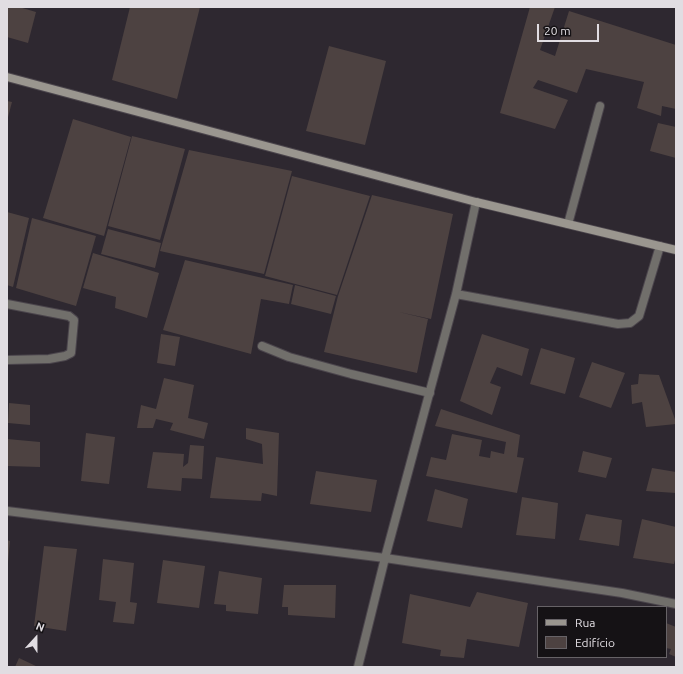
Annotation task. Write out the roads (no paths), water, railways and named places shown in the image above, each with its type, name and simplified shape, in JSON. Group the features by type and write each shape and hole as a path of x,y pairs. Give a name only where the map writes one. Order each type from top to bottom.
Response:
{"street":[{"path":"7,76 476,202 676,250"},
{"path":"568,224 600,106"},
{"path":"358,667 385,558 456,294 476,202"},
{"path":"456,294 618,324 630,323 639,316 660,246"},
{"path":"7,304 69,316 74,320 71,352 65,356 49,359 7,360"},
{"path":"262,346 289,357 351,374 430,392"},
{"path":"7,510 385,558 622,593 676,604"}]}
